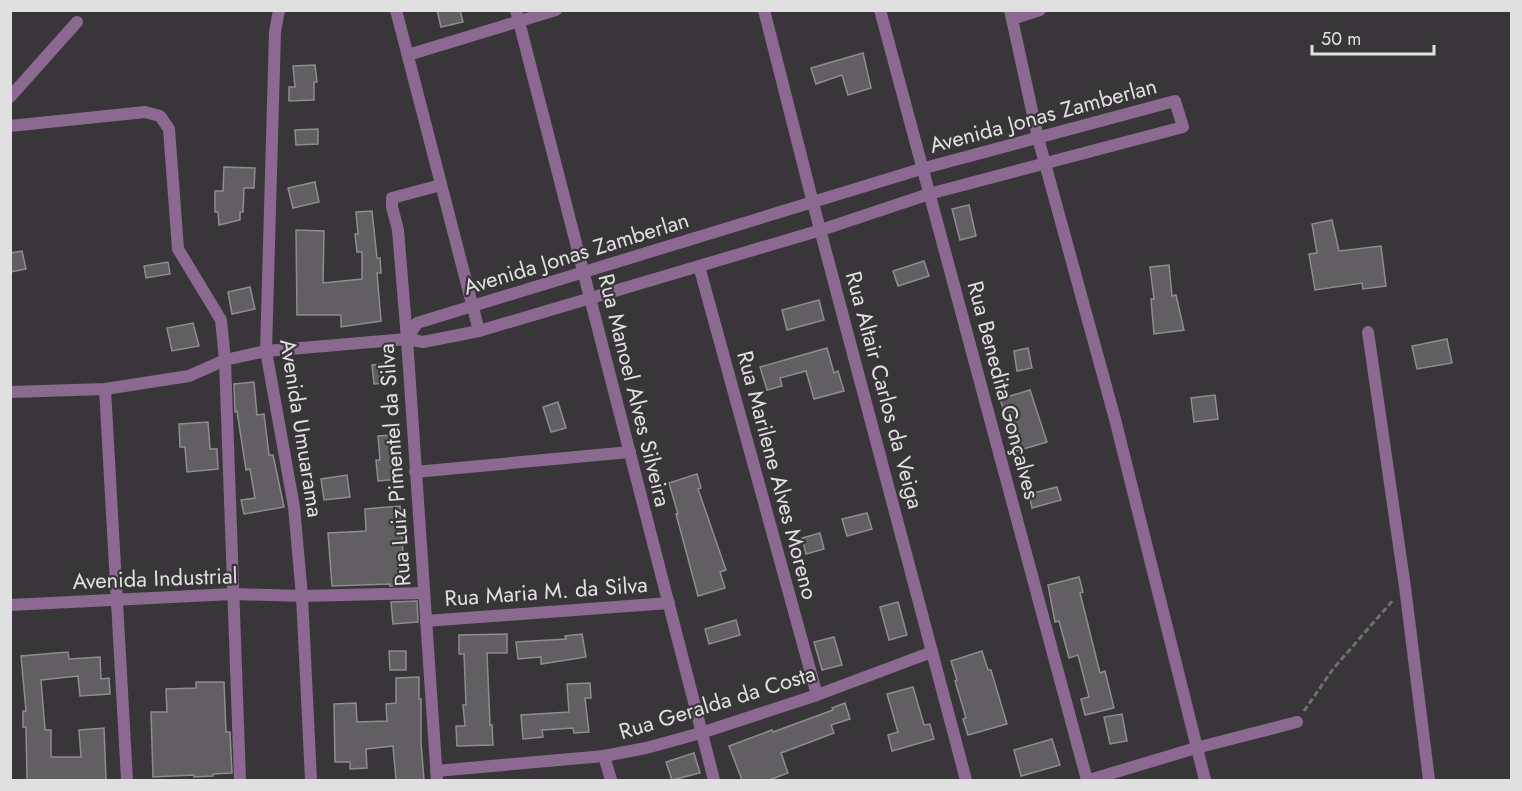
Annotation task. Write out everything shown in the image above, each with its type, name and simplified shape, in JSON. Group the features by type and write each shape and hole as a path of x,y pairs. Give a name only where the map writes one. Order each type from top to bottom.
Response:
{"street":[{"name":"Avenida Umuarama","path":"279,10 275,44 266,351 294,507 302,596 311,780"},
{"path":"396,10 479,331"},
{"path":"408,55 518,16 556,10"},
{"name":"Rua Altair Carlos da Veiga","path":"764,10 966,780"},
{"name":"Rua Benedita Gonçalves","path":"880,10 921,169 1088,780"},
{"path":"1040,10 1011,15 1038,138 1115,419 1205,780"},
{"name":"Rua Manoel Alves Silveira","path":"518,16 714,780"},
{"path":"10,97 77,22"},
{"name":"Avenida Jonas Zamberlan","path":"1175,101 1183,127 929,194 821,230 479,331 423,342 407,339 417,323 921,169 1175,101"},
{"path":"10,126 145,112 160,116 169,129 178,249 220,320 225,360 240,780"},
{"name":"Rua Luiz Pimentel da Silva","path":"437,776 407,339 398,230 392,198 441,185"},
{"name":"Rua Marilene Alves Moreno","path":"699,266 817,695"},
{"path":"1368,332 1405,586 1429,780"},
{"path":"10,392 105,389 189,376 225,360 266,351 407,339"},
{"path":"105,389 127,780"},
{"path":"415,472 630,452"},
{"name":"Avenida Industrial","path":"10,605 233,594 302,596 424,593"},
{"name":"Rua Maria M. da Silva","path":"426,621 669,603"},
{"name":"Rua Geralda da Costa","path":"437,776 604,756 646,748 701,733 817,695 932,652"},
{"path":"1088,780 1196,748 1297,722"},
{"path":"604,756 611,780"}],"path":[{"path":"1297,722 1333,669 1405,586"}],"building":[{"path":"437,10 460,10 463,22 441,27"},
{"path":"863,53 871,88 848,95 842,75 816,84 811,68"},
{"path":"315,65 317,82 314,82 314,100 289,101 289,87 295,87 293,66"},
{"path":"318,129 318,144 296,145 295,130"},
{"path":"224,167 255,168 254,188 244,188 243,212 240,212 240,220 219,225 218,212 215,212 215,191 223,191"},
{"path":"315,182 319,202 293,208 288,188"},
{"path":"969,205 976,236 960,240 952,209"},
{"path":"372,211 377,258 380,258 381,273 377,273 381,321 341,327 341,315 297,315 296,230 324,231 323,283 362,279 362,252 357,252 355,234 358,234 356,212"},
{"path":"1332,220 1339,251 1381,246 1386,286 1363,289 1362,283 1315,290 1309,254 1317,253 1312,224"},
{"path":"22,251 26,269 10,272 10,253"},
{"path":"924,261 929,276 898,286 893,271"},
{"path":"168,262 170,274 146,278 144,266"},
{"path":"1169,265 1172,296 1176,295 1184,330 1154,334 1151,299 1154,299 1150,267"},
{"path":"250,287 255,309 232,314 228,292"},
{"path":"819,300 824,320 787,330 782,310"},
{"path":"193,323 199,346 172,351 167,328"},
{"path":"1447,339 1452,363 1417,369 1412,346"},
{"path":"827,348 834,373 838,371 844,391 814,399 806,371 780,378 782,386 767,390 760,367"},
{"path":"1028,348 1032,368 1017,371 1014,351"},
{"path":"385,364 386,383 374,384 372,365"},
{"path":"254,382 257,415 264,414 269,455 273,455 284,507 244,514 241,500 255,498 250,469 246,470 237,411 235,412 234,384"},
{"path":"1030,390 1047,442 1017,451 1000,399"},
{"path":"1215,395 1218,419 1194,422 1191,398"},
{"path":"558,402 566,428 551,432 543,407"},
{"path":"208,422 210,449 217,449 218,469 187,472 185,447 180,447 179,424"},
{"path":"393,435 400,479 378,481 376,460 380,460 378,436"},
{"path":"697,474 701,488 698,489 726,570 720,572 725,588 698,596 669,483"},
{"path":"347,475 350,497 324,500 321,479"},
{"path":"1057,487 1061,500 1032,508 1029,494"},
{"path":"400,506 405,585 332,586 328,533 366,531 365,509"},
{"path":"867,513 872,529 847,536 842,519"},
{"path":"820,533 824,549 806,554 802,538"},
{"path":"1079,577 1083,592 1080,593 1100,673 1105,671 1114,708 1085,715 1081,699 1089,697 1078,655 1069,658 1059,621 1055,622 1048,585"},
{"path":"417,601 418,622 393,624 391,602"},
{"path":"898,602 907,635 889,640 880,607"},
{"path":"736,620 740,635 709,644 705,629"},
{"path":"507,634 507,653 487,653 493,745 457,746 456,726 465,726 463,705 466,705 464,654 459,654 459,635"},
{"path":"582,634 586,657 541,664 541,657 518,659 516,642 566,639 565,636"},
{"path":"834,637 842,665 822,670 814,642"},
{"path":"389,651 406,651 406,670 390,670"},
{"path":"982,651 988,670 991,670 1007,724 968,735 963,719 966,718 951,661"},
{"path":"68,652 69,659 100,657 101,679 109,678 110,694 80,696 78,676 41,680 45,730 51,730 51,757 81,757 79,730 104,728 106,780 27,780 26,727 23,727 23,711 26,711 21,656"},
{"path":"419,677 424,780 396,780 393,746 366,749 367,768 350,769 350,762 335,762 334,704 356,703 357,722 387,721 386,704 396,703 396,678"},
{"path":"196,682 224,682 226,732 230,732 232,773 194,777 194,775 153,777 151,712 167,712 166,689 196,688"},
{"path":"590,683 591,698 585,698 589,732 574,733 573,728 542,730 543,737 523,739 521,715 569,712 567,684"},
{"path":"913,687 924,725 930,724 934,739 892,751 888,735 898,732 887,694"},
{"path":"845,703 850,719 831,725 834,733 781,753 788,773 769,780 742,780 729,746 833,710 832,708"},
{"path":"1122,714 1127,741 1110,744 1104,717"},
{"path":"1052,739 1060,765 1021,776 1014,750"},
{"path":"694,753 700,773 672,780 666,762"}]}
